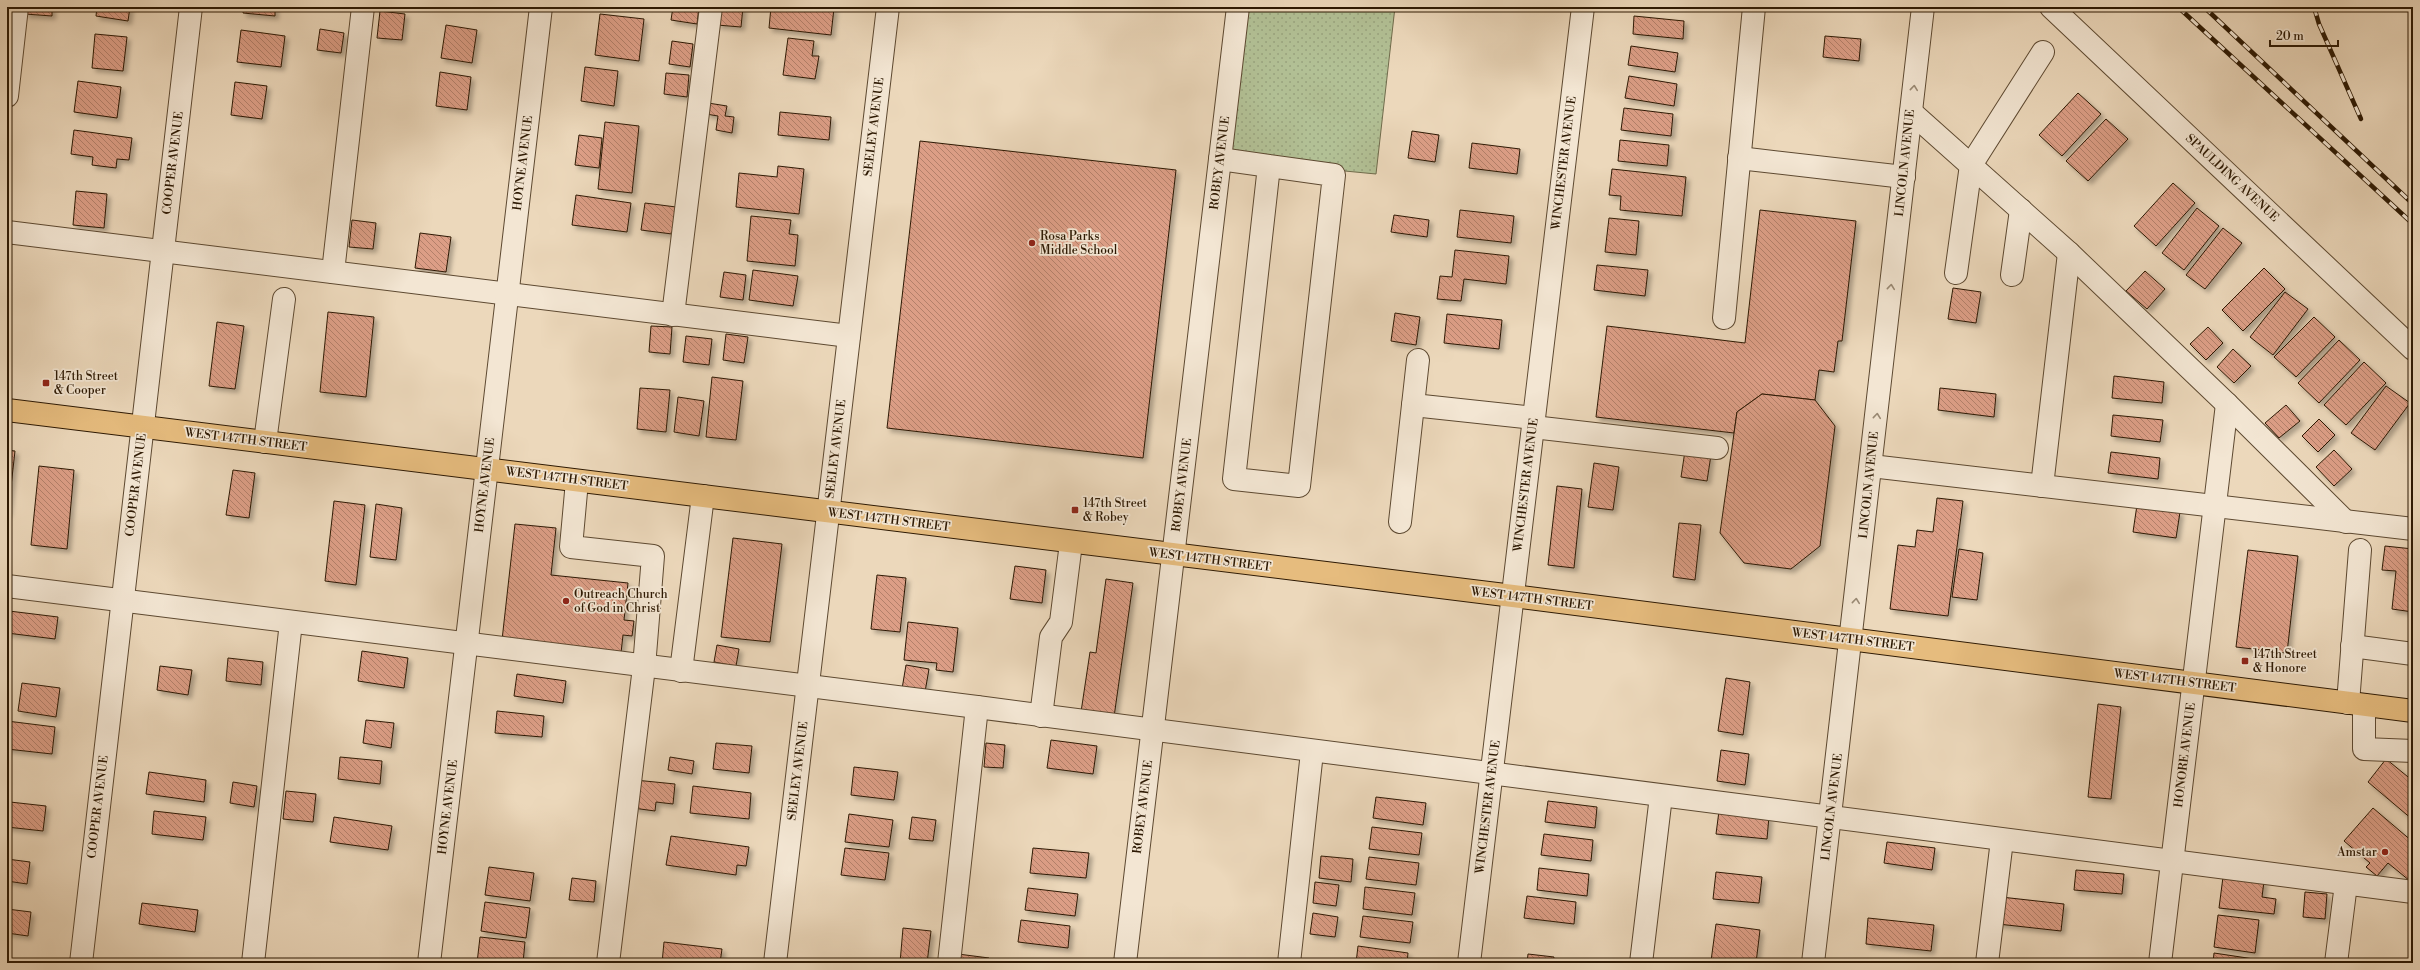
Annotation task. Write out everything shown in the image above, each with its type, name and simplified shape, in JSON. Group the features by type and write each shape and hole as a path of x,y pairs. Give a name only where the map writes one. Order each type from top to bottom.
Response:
{"main road":[{"name":"WEST 147TH STREET","path":"7,410 1071,543 1513,596 2413,711"}],"street":[{"path":"7,96 17,7"},
{"name":"COOPER AVENUE","path":"80,963 191,7"},
{"path":"333,272 363,7"},
{"name":"HOYNE AVENUE","path":"429,963 541,7"},
{"path":"673,315 711,7"},
{"name":"SEELEY AVENUE","path":"775,963 888,7"},
{"name":"ROBEY AVENUE","path":"1125,963 1238,7"},
{"name":"WINCHESTER AVENUE","path":"1469,963 1583,7"},
{"path":"1724,318 1754,7"},
{"name":"LINCOLN AVENUE","path":"1813,963 1852,640 1923,7"},
{"name":"SPAULDING AVENUE","path":"2050,7 2413,348"},
{"path":"1956,273 1971,165 2043,52"},
{"path":"1911,112 2069,253 2227,404 2346,522"},
{"path":"1739,158 1904,177"},
{"path":"1220,159 1334,175 1299,486 1234,479 1269,166"},
{"path":"2012,274 2021,210"},
{"path":"7,232 849,336"},
{"path":"2042,486 2069,253"},
{"path":"265,442 284,299"},
{"path":"1400,522 1418,360"},
{"name":"HONORE AVENUE","path":"2160,963 2227,404"},
{"path":"1413,405 1717,448"},
{"path":"1871,466 2413,529"},
{"path":"577,481 571,547 653,556 644,667 608,963"},
{"path":"681,671 702,496"},
{"path":"1041,716 1051,637 1061,622 1071,543"},
{"path":"2360,550 2352,646 2356,704 2364,749 2413,751"},
{"path":"7,586 808,688 977,707 1152,732 2413,892"},
{"path":"253,963 291,622"},
{"path":"2352,646 2413,654"},
{"path":"949,963 977,707"},
{"path":"1289,963 1312,752"},
{"path":"1641,963 1660,796"},
{"path":"1987,963 2002,840"},
{"path":"2336,963 2346,884"}],"green space":[{"path":"1238,7 1395,7 1376,174 1220,159"}],"building":[{"path":"26,7 52,7 52,16 25,14"},
{"path":"97,7 130,7 128,21 96,16"},
{"path":"244,7 275,7 275,16 243,13"},
{"path":"673,7 699,7 697,24 671,20"},
{"path":"719,7 743,7 741,27 717,25"},
{"path":"771,7 834,8 831,35 769,28"},
{"path":"380,11 405,14 402,40 377,38"},
{"path":"600,14 644,19 639,61 595,55"},
{"path":"1634,16 1684,21 1683,39 1633,34"},
{"path":"446,25 477,30 472,63 441,58"},
{"path":"320,29 344,33 341,53 317,50"},
{"path":"241,30 285,36 281,67 237,62"},
{"path":"95,34 127,37 123,71 92,68"},
{"path":"1825,36 1861,39 1859,61 1823,57"},
{"path":"788,38 814,41 812,56 819,56 815,79 783,75"},
{"path":"672,41 693,44 690,67 669,64"},
{"path":"1631,46 1678,53 1675,72 1628,65"},
{"path":"585,67 618,71 614,106 581,101"},
{"path":"440,72 471,77 467,110 436,106"},
{"path":"666,73 689,75 687,97 664,94"},
{"path":"1629,76 1677,84 1674,106 1625,98"},
{"path":"78,81 121,87 117,118 74,112"},
{"path":"235,82 267,86 262,119 231,115"},
{"path":"2078,93 2101,114 2062,156 2039,135"},
{"path":"708,103 727,106 725,116 734,117 732,133 716,130 718,116 706,114"},
{"path":"1624,108 1673,114 1671,136 1621,130"},
{"path":"780,112 831,117 829,140 778,135"},
{"path":"2106,119 2128,139 2088,181 2066,161"},
{"path":"605,122 639,126 632,193 598,189"},
{"path":"74,130 132,138 129,160 117,159 116,168 92,165 93,157 71,154"},
{"path":"1412,131 1439,135 1435,162 1408,158"},
{"path":"579,135 602,138 599,168 575,165"},
{"path":"1620,140 1669,145 1667,166 1618,161"},
{"path":"920,141 1176,170 1143,458 887,428"},
{"path":"1472,143 1520,149 1517,174 1469,168"},
{"path":"778,166 804,169 799,214 736,207 739,173 777,177"},
{"path":"1612,169 1686,177 1682,216 1620,210 1621,196 1609,195"},
{"path":"2173,183 2195,203 2156,246 2134,226"},
{"path":"76,191 107,194 104,228 73,225"},
{"path":"576,195 631,203 627,232 572,225"},
{"path":"645,203 676,207 672,234 641,230"},
{"path":"2197,208 2219,226 2184,270 2162,253"},
{"path":"1460,210 1514,216 1511,243 1457,237"},
{"path":"1760,210 1856,221 1842,341 1838,341 1834,372 1819,370 1815,400 1762,394 1737,412 1734,433 1596,417 1607,326 1745,343"},
{"path":"1394,215 1429,220 1427,237 1391,232"},
{"path":"751,216 791,220 789,234 798,235 795,266 747,261"},
{"path":"1609,218 1639,221 1636,255 1605,252"},
{"path":"352,220 376,223 373,249 349,247"},
{"path":"2223,228 2242,243 2205,289 2186,275"},
{"path":"420,233 451,237 446,272 415,268"},
{"path":"1455,250 1509,256 1506,284 1464,279 1461,301 1437,299 1440,276 1452,277"},
{"path":"1597,265 1648,270 1645,296 1594,290"},
{"path":"2264,268 2285,289 2243,331 2222,310"},
{"path":"753,270 798,276 793,306 749,300"},
{"path":"2145,271 2165,289 2147,309 2126,291"},
{"path":"724,272 746,275 743,300 720,297"},
{"path":"1953,288 1981,292 1976,323 1948,319"},
{"path":"2285,292 2308,309 2273,355 2250,337"},
{"path":"328,312 374,317 366,397 320,392"},
{"path":"1395,313 1420,317 1416,345 1391,341"},
{"path":"1447,314 1502,320 1499,349 1444,343"},
{"path":"2314,317 2335,337 2296,377 2274,357"},
{"path":"217,322 244,326 235,389 209,386"},
{"path":"651,326 672,327 670,354 649,352"},
{"path":"2208,327 2223,343 2206,360 2190,344"},
{"path":"726,334 748,337 744,363 723,360"},
{"path":"686,336 712,339 709,365 683,362"},
{"path":"2339,340 2360,360 2319,403 2298,383"},
{"path":"2233,349 2251,366 2234,383 2217,367"},
{"path":"2364,362 2386,383 2346,425 2324,405"},
{"path":"2114,376 2164,382 2162,403 2112,398"},
{"path":"712,377 743,381 736,440 706,437"},
{"path":"2386,386 2410,403 2375,450 2351,433"},
{"path":"640,388 670,390 666,432 637,429"},
{"path":"1940,388 1996,394 1994,417 1938,410"},
{"path":"1762,394 1815,400 1835,426 1820,546 1791,569 1744,563 1720,533 1737,412"},
{"path":"678,397 704,401 699,436 674,432"},
{"path":"2286,405 2300,421 2279,438 2265,423"},
{"path":"2113,415 2163,420 2160,442 2111,436"},
{"path":"2319,419 2335,435 2318,452 2302,436"},
{"path":"7,450 15,451 8,513 7,513"},
{"path":"2334,450 2352,469 2334,486 2316,467"},
{"path":"1685,451 1711,455 1707,481 1681,477"},
{"path":"2111,452 2160,458 2158,479 2108,473"},
{"path":"1594,463 1619,467 1613,510 1588,507"},
{"path":"39,466 74,470 67,549 31,545"},
{"path":"233,470 255,473 249,518 226,515"},
{"path":"1557,486 1582,489 1574,568 1548,565"},
{"path":"1937,498 1963,501 1948,616 1890,609 1898,545 1915,547 1917,530 1933,532"},
{"path":"334,501 365,505 356,585 325,581"},
{"path":"376,504 402,508 396,560 370,557"},
{"path":"2137,505 2180,512 2176,538 2133,532"},
{"path":"1679,523 1701,525 1695,580 1673,577"},
{"name":"Outreach Church of God in Christ","path":"515,524 556,528 551,575 628,583 624,620 634,621 632,636 623,635 621,653 502,640"},
{"path":"733,538 782,544 770,642 721,637"},
{"path":"2385,546 2413,549 2413,612 2392,609 2396,571 2382,570"},
{"path":"1959,549 1983,553 1977,600 1952,597"},
{"path":"2248,550 2298,556 2287,653 2236,647"},
{"path":"1015,566 1046,570 1042,603 1010,599"},
{"path":"877,575 906,578 900,632 871,629"},
{"path":"1106,579 1133,583 1114,717 1081,712 1090,652 1096,653"},
{"path":"9,611 58,617 55,639 7,633"},
{"path":"908,622 958,628 953,672 936,670 937,663 904,660"},
{"path":"717,645 739,649 736,666 714,662"},
{"path":"362,651 408,658 404,688 358,681"},
{"path":"228,658 263,662 261,685 226,681"},
{"path":"906,665 929,669 925,692 902,689"},
{"path":"160,666 192,670 188,695 157,690"},
{"path":"517,674 566,681 563,703 514,696"},
{"path":"1726,678 1750,682 1743,735 1718,731"},
{"path":"22,683 60,688 56,717 18,711"},
{"path":"2098,704 2121,707 2111,799 2088,797"},
{"path":"497,711 544,716 542,737 495,733"},
{"path":"366,720 394,723 391,748 363,743"},
{"path":"7,721 55,727 52,754 7,749"},
{"path":"1051,740 1097,746 1093,774 1047,768"},
{"path":"716,743 752,746 749,773 713,769"},
{"path":"986,743 1005,745 1003,768 984,767"},
{"path":"1721,750 1749,754 1745,785 1717,781"},
{"path":"340,757 382,761 380,784 338,779"},
{"path":"670,757 694,761 692,774 668,770"},
{"path":"2386,759 2413,781 2413,820 2368,782"},
{"path":"854,767 898,772 894,800 851,795"},
{"path":"149,772 206,780 204,802 146,794"},
{"path":"635,780 675,784 673,804 656,802 655,811 633,808"},
{"path":"233,782 257,786 254,807 230,803"},
{"path":"693,786 751,793 749,819 690,813"},
{"path":"286,791 316,794 313,822 283,819"},
{"path":"1376,797 1426,803 1423,825 1373,818"},
{"path":"1548,801 1597,807 1595,828 1545,822"},
{"path":"10,802 46,806 43,831 7,827"},
{"name":"Amstar","path":"2373,808 2413,842 2413,878 2410,881 2388,863 2377,876 2366,867 2370,863 2344,841"},
{"path":"154,811 206,817 203,840 152,834"},
{"path":"1719,811 1769,816 1767,839 1716,834"},
{"path":"849,814 893,820 889,847 845,842"},
{"path":"334,817 392,826 388,850 330,842"},
{"path":"912,817 936,820 933,841 909,839"},
{"path":"1372,827 1422,833 1419,855 1369,849"},
{"path":"1544,834 1593,840 1591,861 1541,855"},
{"path":"671,836 749,847 746,866 737,865 736,875 666,865"},
{"path":"1887,842 1935,848 1932,870 1884,863"},
{"path":"845,848 889,853 885,880 841,875"},
{"path":"1033,848 1089,853 1086,878 1030,873"},
{"path":"1321,856 1353,859 1351,882 1319,878"},
{"path":"1369,857 1419,863 1416,885 1366,879"},
{"path":"7,859 30,862 27,884 7,881"},
{"path":"489,867 534,873 530,901 485,895"},
{"path":"1539,868 1589,874 1587,896 1537,890"},
{"path":"2076,870 2124,874 2122,894 2074,890"},
{"path":"1716,872 1762,877 1759,903 1713,899"},
{"path":"2223,877 2264,881 2262,897 2276,899 2274,914 2219,908"},
{"path":"572,878 596,881 594,902 569,900"},
{"path":"1315,882 1339,885 1336,906 1313,903"},
{"path":"1365,887 1415,893 1412,915 1363,909"},
{"path":"1028,888 1078,894 1075,916 1025,910"},
{"path":"2305,892 2327,894 2325,919 2303,917"},
{"path":"1527,896 1576,902 1574,924 1524,918"},
{"path":"2001,897 2064,904 2061,931 1998,924"},
{"path":"485,902 530,908 526,938 481,931"},
{"path":"142,903 198,910 195,932 139,924"},
{"path":"7,909 31,912 28,936 7,933"},
{"path":"1313,913 1338,917 1335,937 1310,934"},
{"path":"2218,915 2259,920 2255,953 2214,947"},
{"path":"1363,916 1413,922 1410,943 1360,937"},
{"path":"1868,918 1934,925 1931,951 1866,944"},
{"path":"1021,920 1070,926 1068,948 1018,942"},
{"path":"1716,924 1760,930 1756,963 1711,961"},
{"path":"903,928 931,931 927,963 900,963"},
{"path":"480,937 525,942 523,963 477,963"},
{"path":"664,942 722,949 720,963 662,963"},
{"path":"1358,946 1408,953 1407,963 1356,963"},
{"path":"2214,953 2254,959 2254,963 2213,963"},
{"path":"958,954 989,958 989,963 957,963"},
{"path":"1528,954 1554,957 1553,963 1527,963"}],"railway":[{"path":"2178,7 2413,224"},
{"path":"2204,7 2413,204"},
{"path":"2314,7 2319,24 2361,119"}],"place":[{"name":"Rosa Parks Middle School","path":"1032,243"},
{"name":"147th Street & Cooper","path":"46,383"},
{"name":"147th Street & Robey","path":"1075,510"},
{"name":"Outreach Church of God in Christ","path":"566,601"},
{"name":"147th Street & Honore","path":"2245,661"},
{"name":"Amstar","path":"2385,852"}]}
